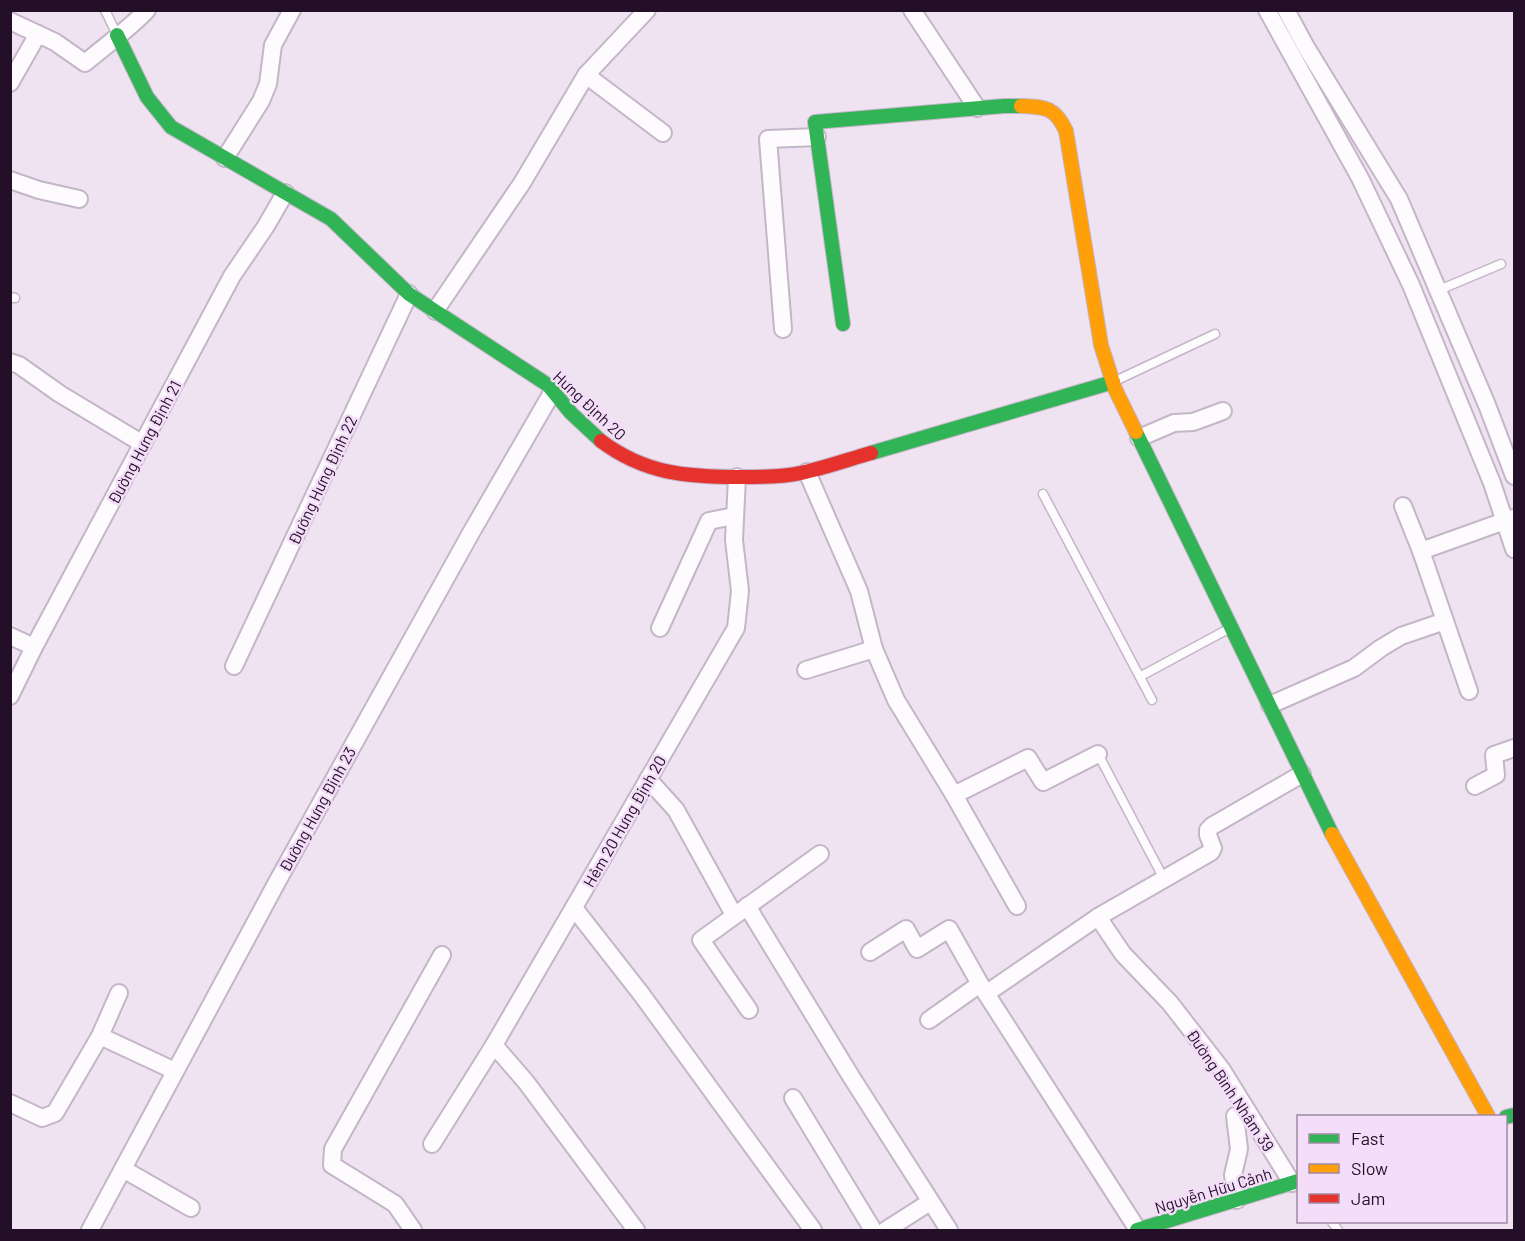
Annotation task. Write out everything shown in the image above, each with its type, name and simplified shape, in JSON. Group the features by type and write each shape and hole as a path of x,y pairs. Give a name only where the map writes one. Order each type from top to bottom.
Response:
{"street":[{"path":"10,21 55,42 85,63 117,35 130,29 147,10"},
{"path":"225,158 261,101 268,84 273,45 292,10"},
{"path":"435,311 522,183 586,75 647,10"},
{"path":"912,10 977,108"},
{"path":"1267,10 1360,178 1411,285 1492,483 1510,519 1515,549"},
{"path":"1286,10 1306,48 1399,200 1515,476"},
{"path":"10,83 38,34"},
{"name":"Hưng Định 20","path":"117,35 147,97 171,127 331,219 409,294 548,385 571,413 598,439 617,453 661,471 696,477 737,477 807,472 1113,382"},
{"path":"586,75 663,133"},
{"path":"843,324 815,122 977,108 1038,107 1053,111 1060,118 1066,131 1101,345 1113,382 1327,825 1487,1115"},
{"path":"783,329 768,139 817,137"},
{"path":"10,180 39,190 79,199"},
{"name":"Đường Hưng Định 21","path":"10,696 33,647 232,276 285,193"},
{"name":"Đường Hưng Định 22","path":"234,666 409,294"},
{"path":"10,362 19,365 60,394 143,444"},
{"name":"Đường Hưng Định 23","path":"90,1230 277,882 472,531 553,391"},
{"path":"1139,438 1174,423 1193,422 1223,411"},
{"path":"807,472 859,591 874,649 896,699 1017,906"},
{"name":"Hẻm 20 Hưng Định 20","path":"432,1144 494,1045 736,628 740,591 734,540 737,477"},
{"path":"1403,506 1421,551 1469,691"},
{"path":"660,628 709,521 734,516"},
{"path":"1421,551 1510,519"},
{"path":"1270,705 1354,668 1401,636 1444,621"},
{"path":"10,636 33,647"},
{"path":"807,670 874,649"},
{"path":"1475,786 1496,775 1494,755 1515,748"},
{"path":"954,795 1028,758 1043,782 1098,754"},
{"path":"929,1020 1098,917 1211,852 1213,848 1208,830 1212,826 1302,774"},
{"path":"648,779 675,810 950,1230"},
{"path":"749,1010 701,940 820,854"},
{"path":"573,908 642,995 813,1230"},
{"name":"Đường Bình Nhâm 39","path":"1098,917 1123,954 1170,1003 1222,1070 1295,1182"},
{"path":"870,952 906,928 917,949 949,929 983,988 1144,1230"},
{"path":"412,1230 395,1204 332,1165 333,1149 442,955"},
{"path":"10,1103 42,1118 56,1113 100,1036 119,993"},
{"path":"100,1036 175,1071"},
{"path":"494,1045 526,1082 636,1230"},
{"path":"793,1098 873,1230"},
{"path":"1235,1116 1239,1149 1233,1175 1237,1200"},
{"path":"123,1169 190,1208"},
{"name":"Nguyễn Hữu Cảnh","path":"1144,1230 1295,1182"},
{"path":"886,1230 930,1202"}],"lane":[{"name":"Hưng Định 20","path":"105,10 117,35"},
{"path":"1438,290 1501,264"},
{"path":"1113,382 1215,334"},
{"path":"1042,494 1152,700"},
{"path":"1141,676 1232,627"},
{"path":"1098,754 1164,879"}],"traffic: fast":[{"path":"117,35 147,97 171,127 331,219 409,294 548,385 571,413 601,441"},
{"path":"843,324 815,122 1021,106"},
{"path":"871,453 1113,382"},
{"path":"1136,432 1332,834"},
{"path":"1507,1117 1514,1115"},
{"path":"1137,1230 1297,1181"}],"traffic: slow":[{"path":"1021,106 1048,110 1058,117 1066,131 1101,345 1115,389 1136,432"},
{"path":"1332,834 1487,1115"}],"traffic: jam":[{"path":"601,441 617,452 650,467 684,474 721,477 792,474 871,453"}]}
